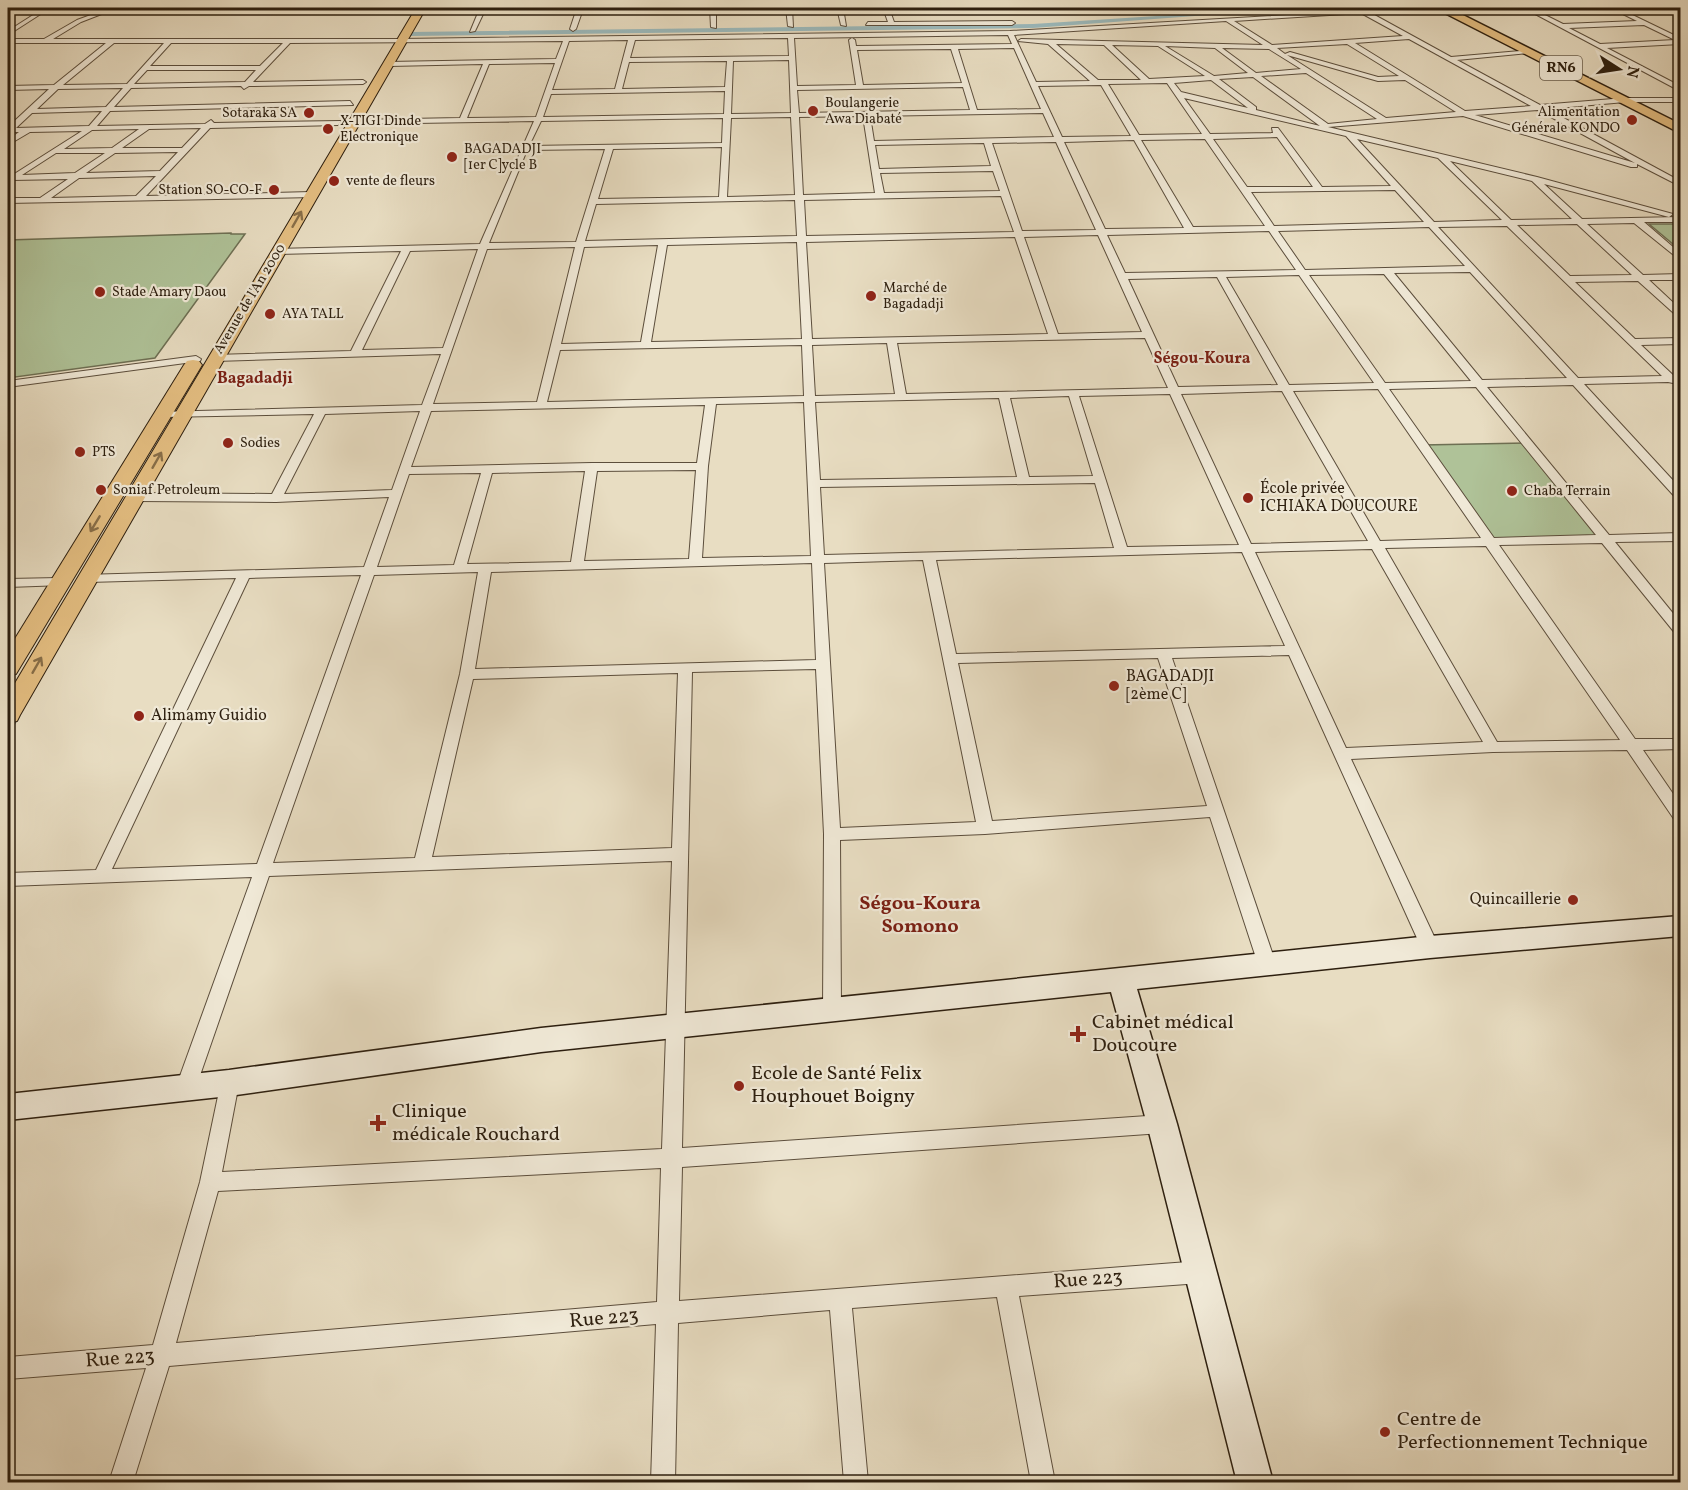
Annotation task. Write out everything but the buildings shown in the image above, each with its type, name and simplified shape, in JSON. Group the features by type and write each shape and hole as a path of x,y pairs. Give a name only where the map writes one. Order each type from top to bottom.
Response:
{"highway":[{"name":"RN6","path":"1441,8 1680,129"}],"main road":[{"name":"Avenue de l'An 2000","path":"8,668 196,359 303,195 346,122 388,64 408,8"},
{"name":"Avenue de l'An 2000","path":"346,122 350,103 363,82 421,8"},
{"name":"Avenue de l'An 2000","path":"8,715 278,251 303,195"}],"street":[{"path":"8,33 47,8"},
{"path":"44,42 79,21 114,8"},
{"path":"472,31 483,8"},
{"path":"643,18 645,8"},
{"path":"186,1086 484,246 524,148 539,118 567,32 580,9 702,8"},
{"path":"713,8 714,27"},
{"path":"789,8 832,834 832,1009"},
{"path":"840,8 844,25"},
{"path":"886,8 892,24"},
{"path":"1204,10 1244,8"},
{"path":"9,43 288,41 567,32 632,38 791,31 851,35 1012,36 1407,8"},
{"path":"1527,8 1680,89"},
{"path":"1614,8 1680,41"},
{"path":"1362,11 1680,183"},
{"path":"935,15 939,23"},
{"path":"961,15 963,23"},
{"path":"1005,15 1033,84 1430,947"},
{"path":"1227,19 1384,121"},
{"path":"1052,22 1074,21"},
{"path":"834,25 963,23 1012,36 1050,42 1218,48 1270,47 1411,37"},
{"path":"1012,36 1018,23"},
{"path":"1562,27 1645,23"},
{"path":"780,26 791,31 802,26"},
{"path":"1129,26 1211,77 1258,113 1281,135 1320,190"},
{"path":"704,27 725,27"},
{"path":"567,32 584,29"},
{"path":"461,32 484,31"},
{"path":"399,38 428,32"},
{"path":"851,35 860,87"},
{"path":"853,48 954,47 1012,36"},
{"path":"618,90 632,38"},
{"path":"240,92 288,41"},
{"path":"1347,41 1464,114 1665,174"},
{"path":"1599,46 1680,41"},
{"path":"8,130 111,42"},
{"path":"10,178 91,128 168,42"},
{"path":"1050,42 1101,83 1190,230"},
{"path":"1107,44 1148,82"},
{"path":"954,47 974,112"},
{"path":"1270,47 1378,79 1404,78"},
{"path":"1218,48 1321,126 1625,100 1680,100"},
{"path":"1449,59 1529,51"},
{"path":"626,60 792,58"},
{"path":"723,199 730,59"},
{"path":"388,64 559,61"},
{"path":"463,119 487,62"},
{"path":"144,68 263,68"},
{"path":"1033,84 1148,82 1308,71"},
{"path":"1169,81 1680,815"},
{"path":"8,88 363,82"},
{"path":"793,88 966,85"},
{"path":"549,92 728,89"},
{"path":"1178,94 1321,126 1680,218"},
{"path":"139,198 233,99"},
{"path":"29,111 350,103"},
{"path":"8,130 463,119 1046,111"},
{"path":"866,114 880,196"},
{"path":"42,201 149,126"},
{"path":"8,143 29,129"},
{"path":"1347,134 1680,495"},
{"path":"871,143 1281,135"},
{"path":"987,141 1054,337"},
{"path":"524,148 726,145"},
{"path":"541,406 580,244 609,148"},
{"path":"56,151 184,150"},
{"path":"1441,157 1632,342 1676,380 1680,388"},
{"path":"876,171 996,168"},
{"path":"10,178 163,173"},
{"path":"1647,176 1680,173"},
{"path":"1533,179 1680,314"},
{"path":"1245,190 1396,188"},
{"path":"592,202 1005,193"},
{"path":"8,201 303,195"},
{"path":"278,251 1680,218"},
{"path":"1636,220 1680,257"},
{"path":"645,346 663,242"},
{"path":"355,354 407,248"},
{"path":"1122,276 1471,269"},
{"path":"1387,271 1680,630"},
{"path":"1219,273 1492,747"},
{"path":"1568,279 1680,277"},
{"path":"555,347 1149,335"},
{"path":"891,340 901,398"},
{"path":"1632,342 1680,340"},
{"path":"215,358 447,351"},
{"path":"8,384 196,359"},
{"path":"162,414 1676,380"},
{"path":"1073,393 1122,552"},
{"path":"1004,395 1024,480"},
{"path":"696,563 702,466 711,402"},
{"path":"276,498 321,410"},
{"path":"405,471 592,466 702,466"},
{"path":"577,564 592,466"},
{"path":"460,568 460,557 488,468"},
{"path":"814,484 1100,478"},
{"path":"136,497 276,498 397,493"},
{"path":"88,578 460,568 485,570 577,564 696,563 1247,549 1375,543 1680,537"},
{"path":"929,557 985,828"},
{"path":"422,864 467,674 485,570"},
{"path":"101,876 245,573"},
{"path":"8,583 59,582"},
{"path":"949,659 1294,650"},
{"path":"1164,654 1268,964"},
{"path":"467,674 823,664"},
{"path":"663,1482 685,667"},
{"path":"1342,754 1492,747 1680,744"},
{"path":"832,834 985,828 1217,812"},
{"path":"8,880 680,854"},
{"path":"8,1107 229,1083 541,1040 1430,947 1680,926"},
{"path":"1121,979 1162,1124 1255,1482"},
{"path":"121,1482 161,1356 210,1182 229,1083"},
{"path":"210,1182 672,1158 1162,1124"},
{"name":"Rue 223","path":"8,1368 840,1298 1201,1272"},
{"path":"1006,1286 1043,1482"},
{"path":"840,1298 856,1482"}],"green space":[{"path":"1649,224 1680,224 1680,250"},
{"name":"Stade Amary Daou","path":"245,234 155,358 8,378 8,240"},
{"name":"Chaba Terrain","path":"1529,443 1607,538 1490,541 1423,445"}],"waterway":[{"path":"410,34 1033,26 1299,8"},
{"path":"8,733 17,717"}],"place":[{"name":"Boulangerie Awa Diabaté","path":"813,111"},
{"name":"Sotaraka SA","path":"309,113"},
{"name":"Alimentation Générale KONDO","path":"1632,120"},
{"name":"X-TIGI Dinde Electronique","path":"328,129"},
{"name":"BAGADADJI [1er C]ycle B","path":"452,157"},
{"name":"vente de fleurs","path":"334,181"},
{"name":"Station SO-CO-F","path":"274,190"},
{"name":"Stade Amary Daou","path":"100,292"},
{"name":"Marché de Bagadadji","path":"871,296"},
{"name":"AYA TALL","path":"270,314"},
{"name":"Sodies","path":"228,443"},
{"name":"PTS","path":"80,452"},
{"name":"Soniaf Petroleum","path":"101,490"},
{"name":"Chaba Terrain","path":"1512,491"},
{"name":"École privée ICHIAKA DOUCOURE","path":"1248,498"},
{"name":"BAGADADJI [2ème C]","path":"1114,686"},
{"name":"Alimamy Guidio","path":"139,716"},
{"name":"Quincaillerie","path":"1573,900"},
{"name":"Cabinet médical Doucoure","path":"1078,1034"},
{"name":"Ecole de Santé Felix Houphouet Boigny","path":"739,1086"},
{"name":"Clinique médicale Rouchard","path":"378,1123"},
{"name":"Centre de Perfectionnement Technique","path":"1385,1432"}],"district":[{"name":"Ségou-Koura","path":"1202,359"},
{"name":"Bagadadji","path":"255,379"},
{"name":"Ségou-Koura Somono","path":"920,916"}]}
